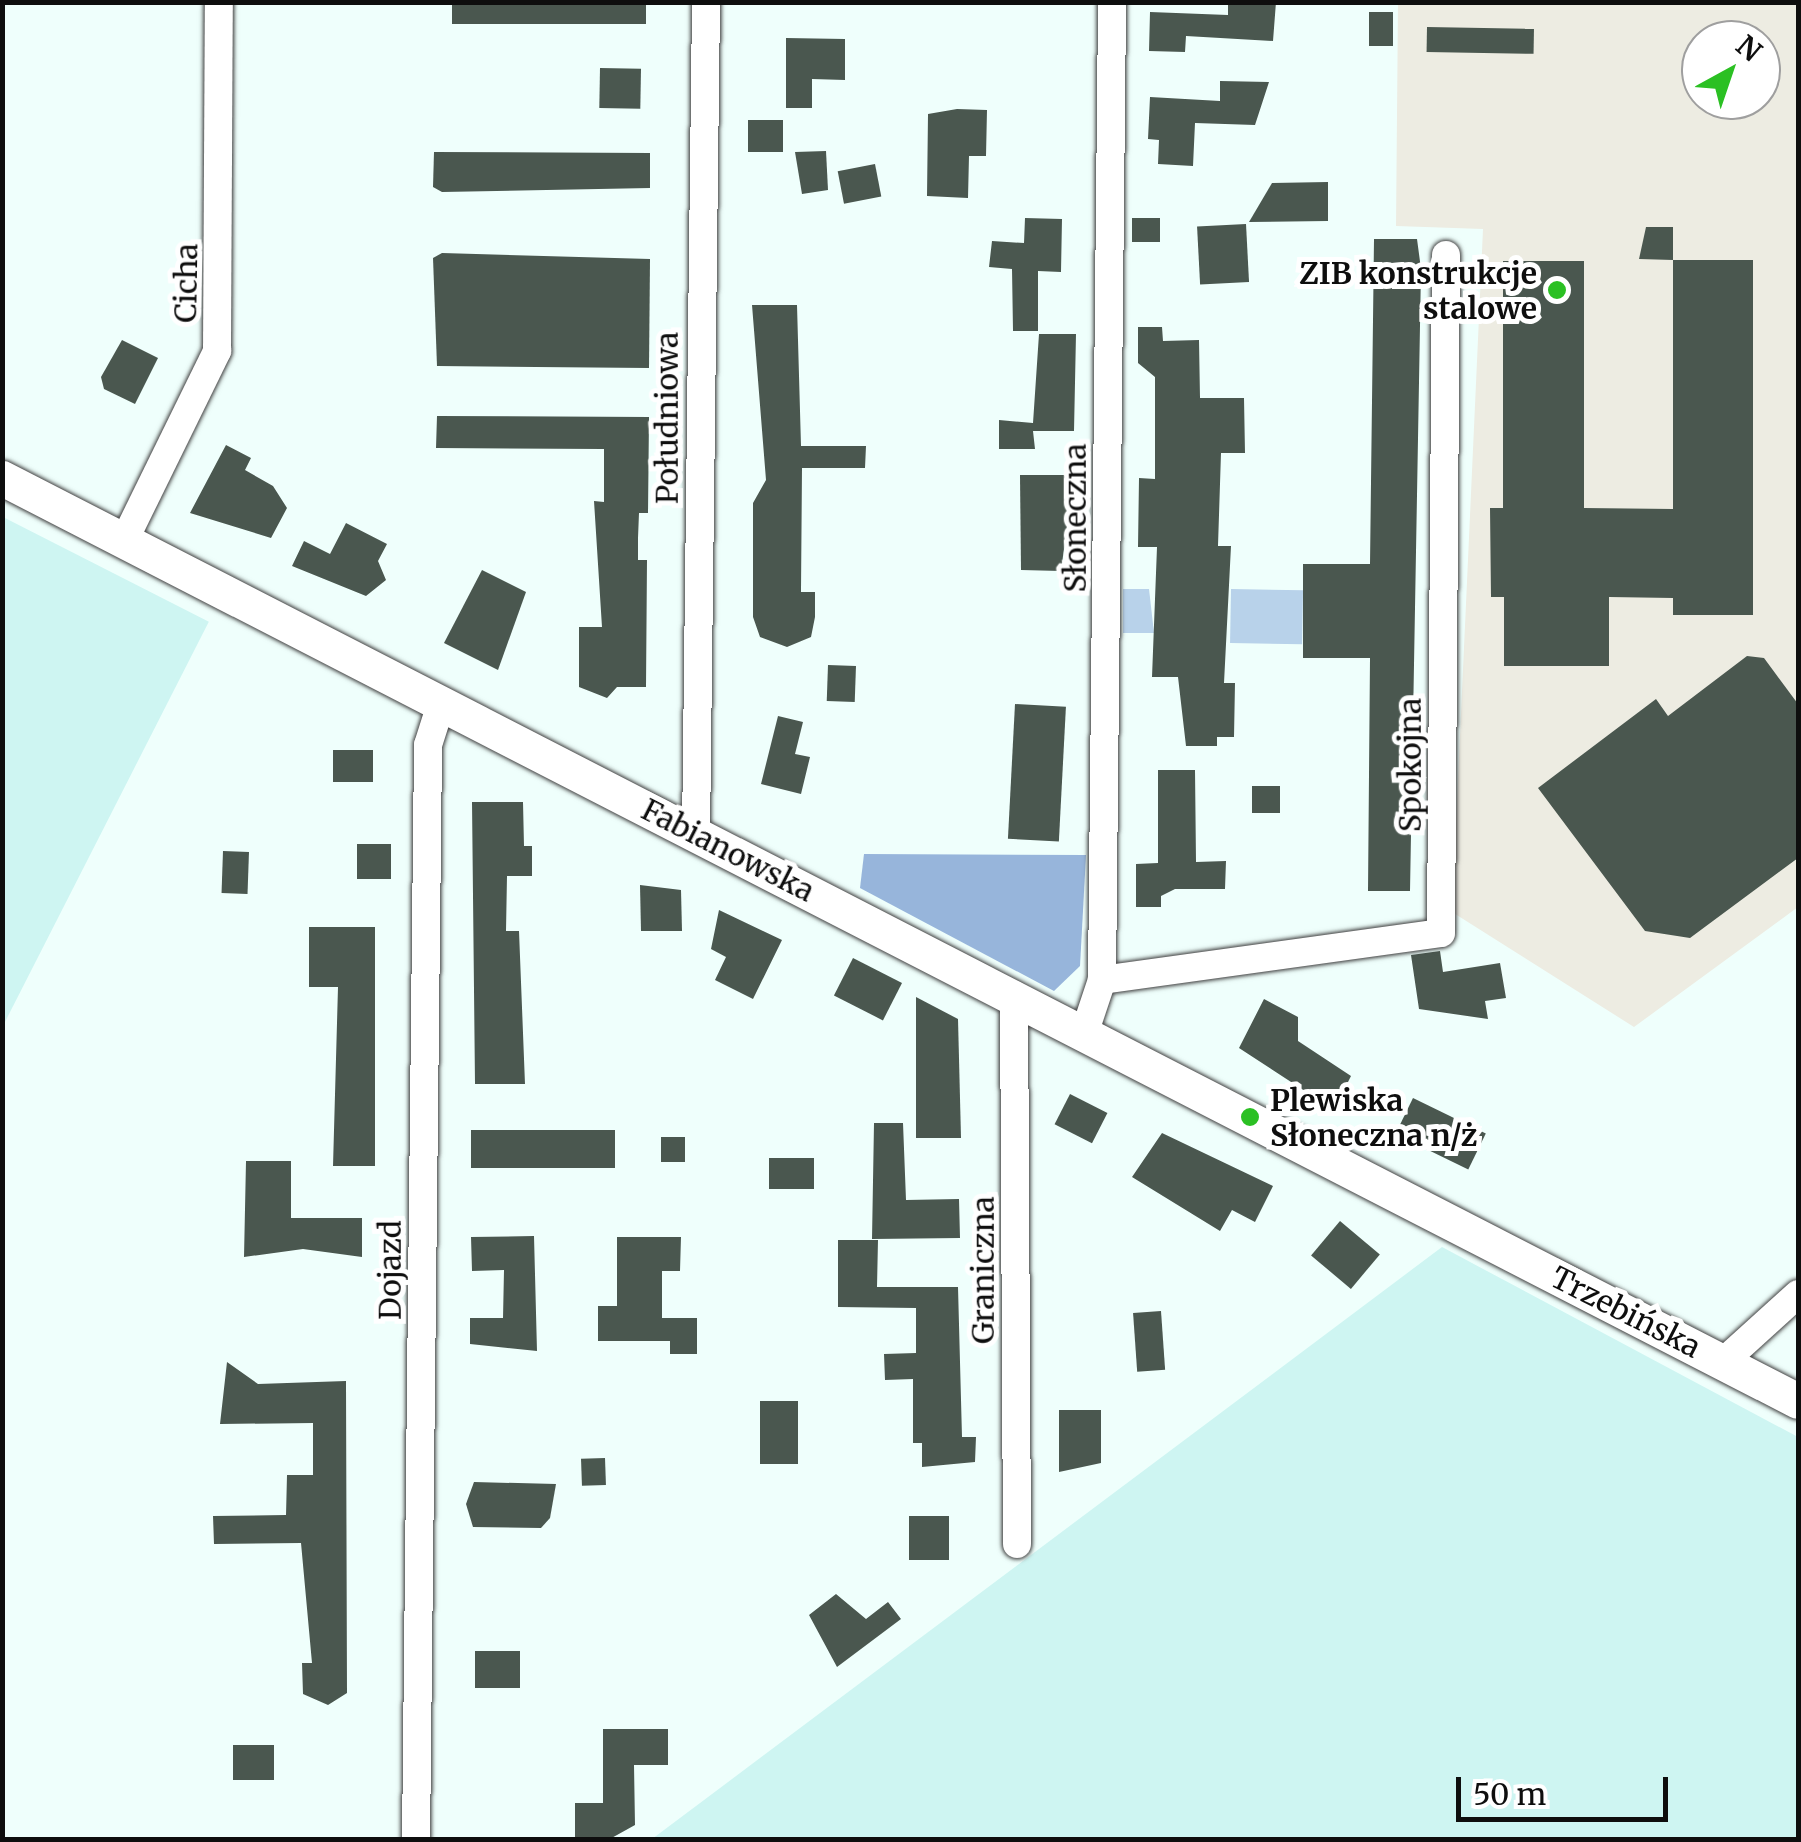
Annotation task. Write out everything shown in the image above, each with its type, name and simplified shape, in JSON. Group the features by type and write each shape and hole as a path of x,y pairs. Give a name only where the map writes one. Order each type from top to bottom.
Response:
{"street":[{"name":"Cicha","path":"124,541 217,351 220,2"},
{"name":"Południowa","path":"696,834 706,2"},
{"name":"Słoneczna","path":"1085,1032 1102,980 1112,2"},
{"name":"Spokojna","path":"1102,980 1441,933 1446,256"},
{"name":"Fabianowska","path":"2,478 1454,1222"},
{"name":"Dojazd","path":"416,1840 428,746 440,704"},
{"name":"Graniczna","path":"1014,995 1016,1544"},
{"name":"Trzebińska","path":"1454,1222 1798,1401"},
{"path":"1724,1362 1798,1294"}],"shaded area":[{"path":"1398,3 1798,3 1798,907 1634,1027 1452,912 1483,229 1396,226"},
{"path":"3,517 209,622 2,1028"},
{"path":"1123,589 1149,589 1154,633 1123,633"},
{"path":"1231,589 1303,590 1302,644 1230,643"},
{"path":"864,854 1086,855 1080,966 1054,991 860,888"},
{"path":"1442,1247 1798,1437 1798,1839 652,1839"}],"building":[{"path":"452,2 646,2 646,24 452,24"},
{"path":"1228,2 1276,2 1273,41 1186,36 1185,52 1149,51 1150,12 1228,15"},
{"path":"1369,12 1393,12 1393,46 1369,46"},
{"path":"1427,27 1534,29 1534,54 1427,52"},
{"path":"786,38 845,39 845,80 812,79 812,108 786,108"},
{"path":"600,68 641,69 640,109 599,108"},
{"path":"1220,81 1269,82 1255,125 1195,123 1193,166 1158,164 1159,140 1148,139 1150,97 1220,101"},
{"path":"957,109 987,110 986,156 969,156 968,198 927,196 928,114"},
{"path":"748,120 783,120 783,152 748,152"},
{"path":"826,151 828,190 802,194 795,152"},
{"path":"434,152 650,153 650,188 442,192 433,187"},
{"path":"875,164 881,196 844,204 838,171"},
{"path":"1328,182 1328,221 1249,222 1272,183"},
{"path":"1025,218 1062,219 1061,272 1038,271 1038,331 1013,331 1012,269 989,267 992,241 1024,243"},
{"path":"1132,218 1160,218 1160,242 1132,242"},
{"path":"1246,224 1249,282 1200,284 1197,227"},
{"path":"1646,227 1673,227 1673,260 1639,259"},
{"path":"1374,239 1417,239 1421,269 1410,891 1368,891 1370,658 1303,658 1303,564 1370,564"},
{"path":"442,253 650,259 649,368 437,366 433,258"},
{"path":"1673,260 1753,260 1753,615 1673,615 1673,598 1609,597 1609,666 1504,666 1504,597 1491,597 1490,508 1503,508 1503,261 1584,261 1584,508 1673,509"},
{"path":"752,305 797,305 801,446 866,446 865,468 802,468 801,592 815,592 815,617 811,637 787,647 760,637 753,617 753,503 766,480"},
{"path":"1138,327 1162,327 1163,341 1199,340 1200,398 1244,398 1245,453 1221,453 1218,546 1231,546 1224,683 1235,683 1234,737 1217,737 1217,746 1186,746 1178,677 1152,677 1157,547 1138,547 1139,478 1155,479 1155,377 1138,363"},
{"path":"1039,334 1076,334 1074,431 1033,431 1035,449 999,449 999,420 1033,423"},
{"path":"122,340 158,358 135,404 104,389 101,377"},
{"path":"437,416 649,417 648,513 639,513 638,538 638,560 647,560 646,687 617,687 607,698 579,687 579,627 602,627 594,501 604,502 604,449 436,448"},
{"path":"226,445 251,458 245,470 273,486 287,508 271,538 190,513"},
{"path":"1020,475 1074,475 1061,571 1021,570"},
{"path":"346,523 387,544 378,561 386,580 366,596 292,566 304,541 330,554"},
{"path":"482,570 526,592 498,670 444,643"},
{"path":"1747,656 1764,658 1798,704 1798,858 1690,938 1645,931 1538,788 1656,699 1668,716"},
{"path":"828,665 856,666 855,702 827,701"},
{"path":"1015,704 1066,707 1059,841 1008,839"},
{"path":"778,716 803,722 795,754 810,757 801,794 761,784"},
{"path":"333,750 373,750 373,782 333,782"},
{"path":"1158,770 1195,770 1196,862 1226,861 1225,889 1175,889 1161,896 1161,907 1136,907 1136,864 1158,863"},
{"path":"1252,786 1280,786 1280,813 1252,813"},
{"path":"472,802 523,802 524,846 532,846 532,876 507,876 506,931 519,931 525,1084 475,1084"},
{"path":"357,844 391,844 391,879 357,879"},
{"path":"223,851 249,852 248,894 222,893"},
{"path":"640,885 681,890 682,931 641,931"},
{"path":"719,910 782,940 753,999 715,980 726,957 711,949"},
{"path":"309,927 375,927 375,1166 333,1166 338,987 309,987"},
{"path":"1440,951 1443,972 1500,963 1506,998 1485,1001 1488,1019 1419,1009 1411,955"},
{"path":"853,958 902,983 883,1020 834,995"},
{"path":"916,997 958,1019 961,1138 916,1138"},
{"path":"1264,999 1298,1017 1298,1041 1351,1076 1334,1110 1239,1048"},
{"path":"1070,1094 1107,1113 1092,1143 1055,1124"},
{"path":"1413,1098 1486,1134 1468,1169 1395,1134"},
{"path":"874,1123 903,1123 906,1200 959,1199 960,1238 872,1239"},
{"path":"471,1130 615,1130 615,1168 471,1168"},
{"path":"1162,1133 1273,1186 1255,1222 1232,1210 1220,1231 1132,1177"},
{"path":"661,1137 685,1137 685,1162 661,1162"},
{"path":"769,1158 814,1158 814,1189 769,1189"},
{"path":"246,1161 291,1161 291,1218 362,1218 362,1257 303,1249 244,1257"},
{"path":"1340,1221 1380,1254 1351,1289 1311,1255"},
{"path":"534,1236 537,1351 470,1344 470,1318 503,1318 504,1270 472,1271 471,1237"},
{"path":"617,1237 681,1237 680,1271 662,1271 662,1318 697,1318 697,1354 670,1354 670,1341 598,1341 598,1306 617,1306"},
{"path":"838,1240 878,1240 877,1287 958,1287 962,1437 976,1437 975,1462 922,1467 922,1443 913,1443 913,1379 885,1380 884,1354 916,1353 916,1308 838,1307"},
{"path":"1161,1311 1165,1370 1137,1372 1133,1313"},
{"path":"227,1362 258,1384 346,1381 347,1693 328,1705 303,1694 302,1663 312,1663 301,1543 214,1544 213,1516 286,1515 287,1475 313,1475 313,1423 220,1424"},
{"path":"760,1401 798,1401 798,1464 760,1464"},
{"path":"1059,1410 1101,1410 1101,1463 1059,1472"},
{"path":"605,1458 606,1485 582,1486 581,1459"},
{"path":"474,1482 556,1484 550,1518 541,1528 473,1527 466,1504"},
{"path":"909,1516 949,1516 949,1560 909,1560"},
{"path":"836,1594 866,1619 888,1602 901,1619 837,1667 809,1615"},
{"path":"475,1651 520,1651 520,1688 475,1688"},
{"path":"603,1729 668,1729 668,1765 634,1765 635,1825 608,1840 575,1840 575,1803 603,1803"},
{"path":"233,1745 274,1745 274,1780 233,1780"}],"place":[{"name":"ZIB konstrukcje stalowe","path":"1557,290"},
{"name":"Plewiska Słoneczna n/ż","path":"1250,1117"}]}
